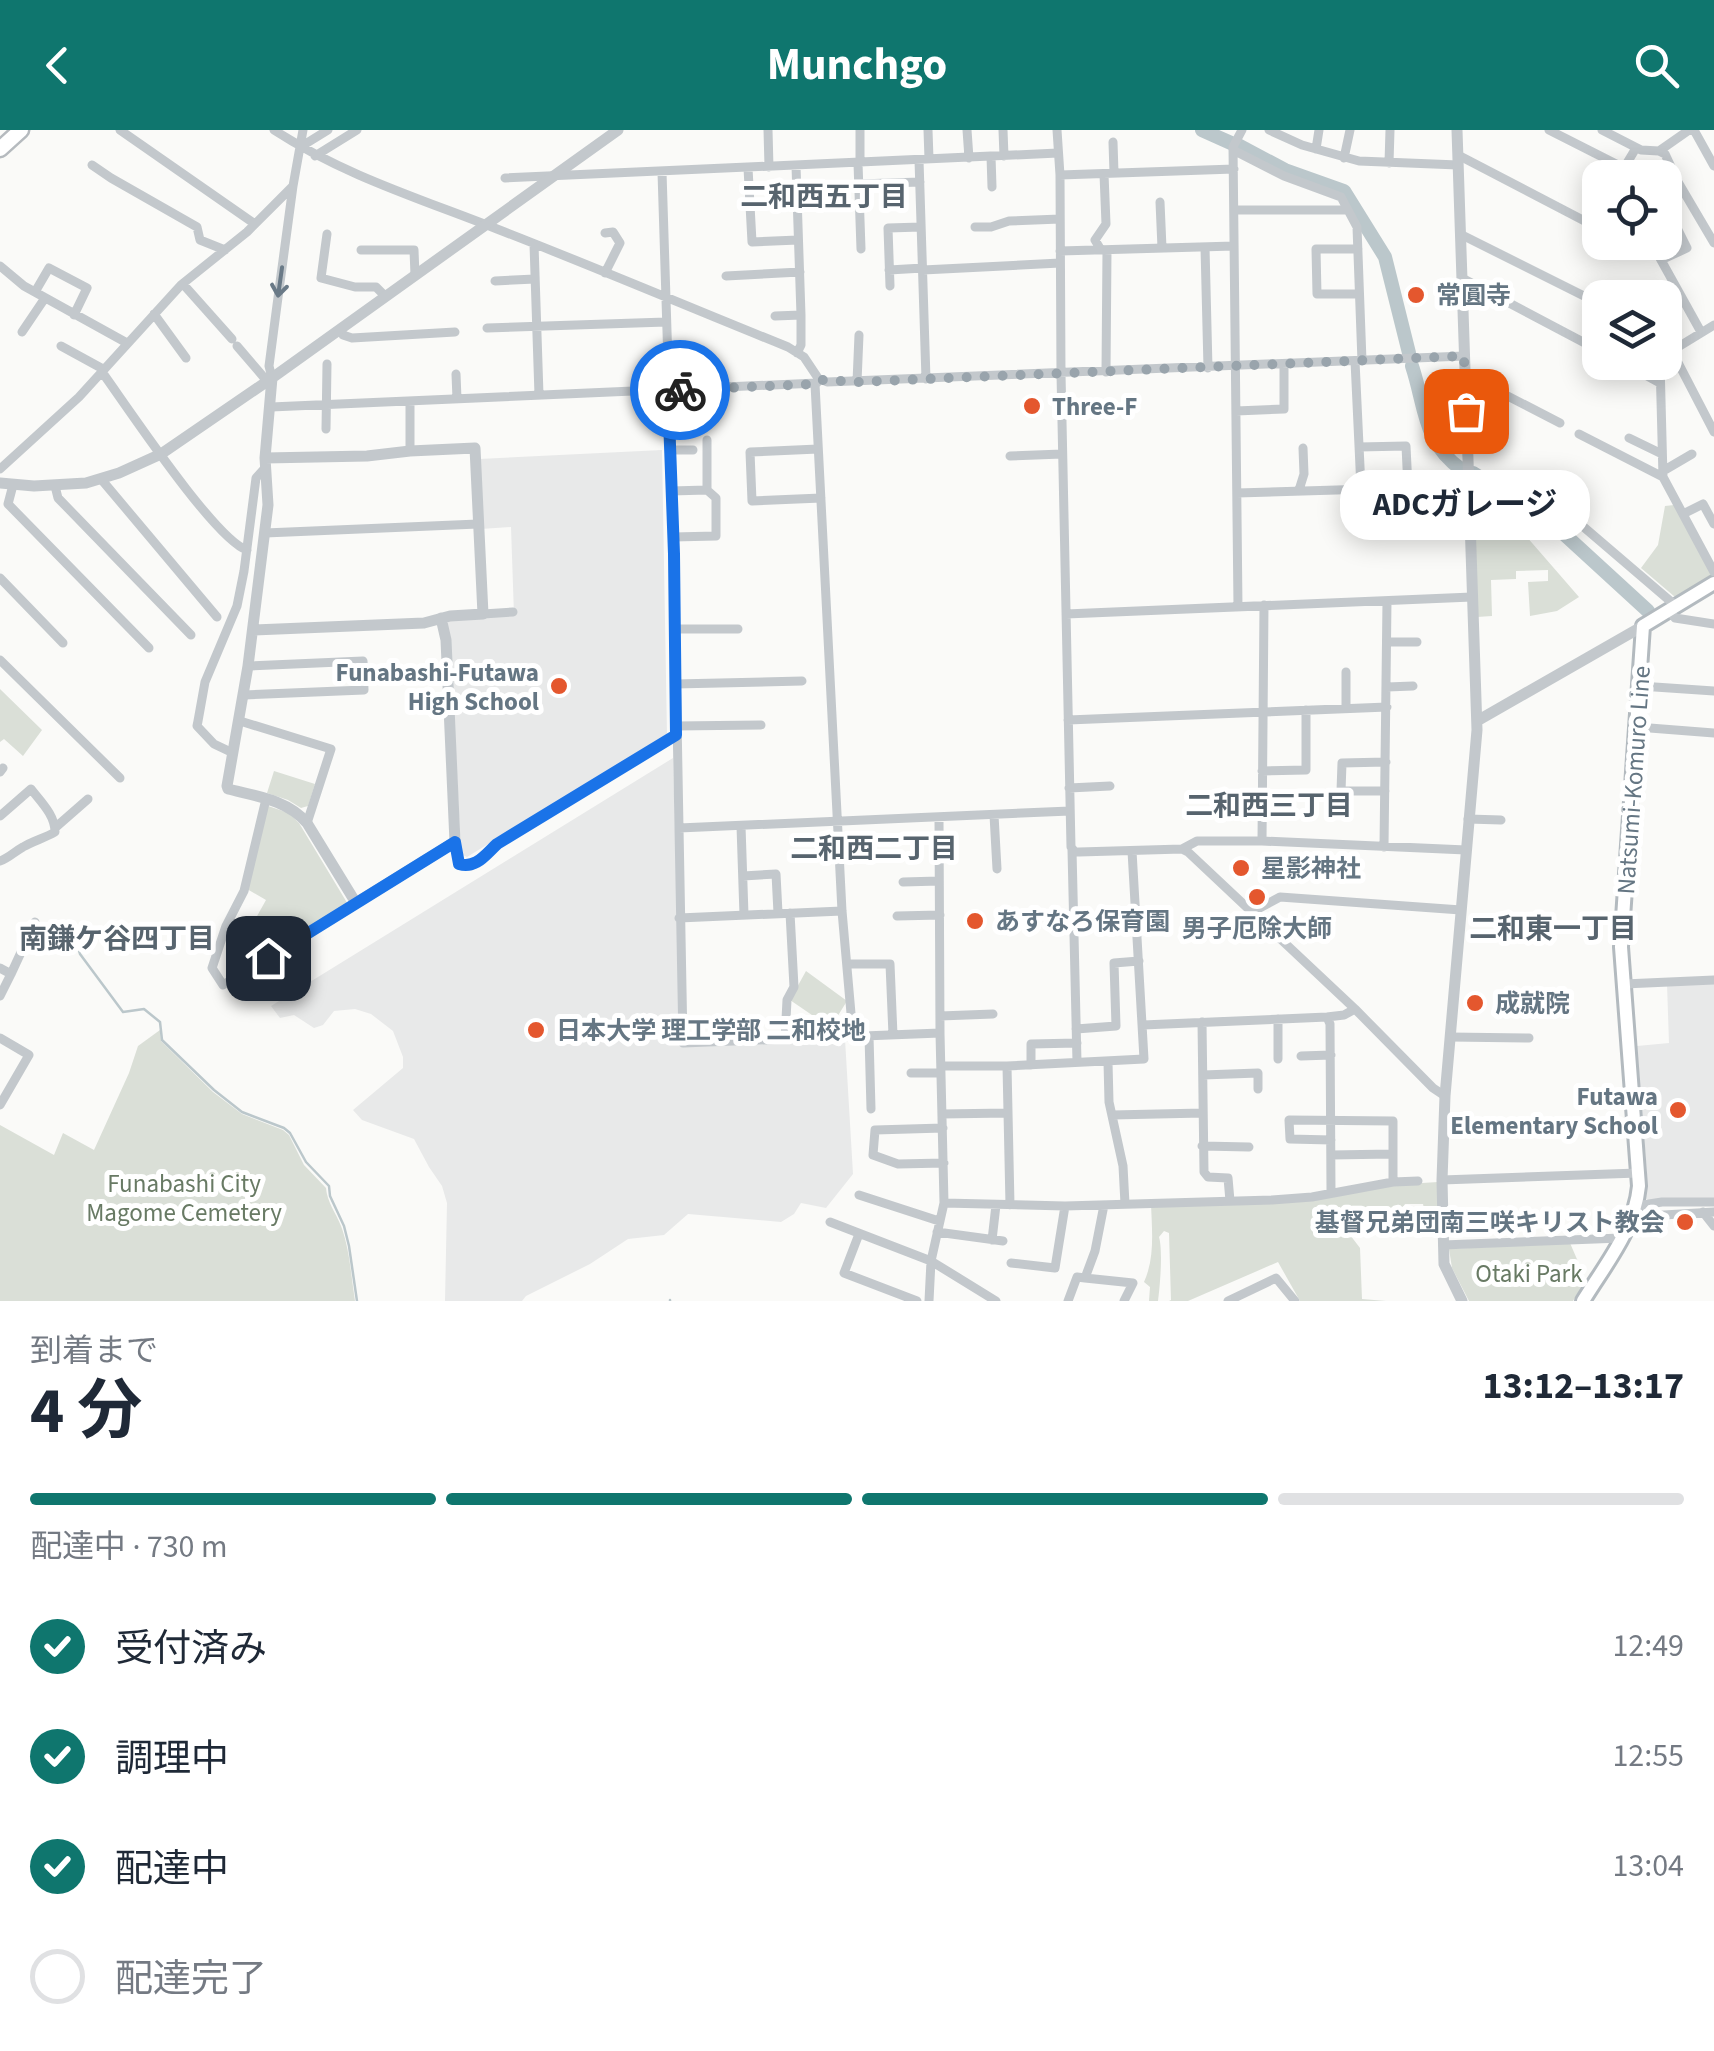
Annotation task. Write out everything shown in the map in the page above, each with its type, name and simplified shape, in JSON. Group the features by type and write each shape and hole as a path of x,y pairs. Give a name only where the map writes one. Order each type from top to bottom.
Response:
{"main road":[{"path":"1643,626 1714,584"},
{"name":"Natsumi-Komuro Line","path":"1583,1301 1635,1209 1638,1173 1622,924 1643,626"}],"street":[{"path":"120,130 255,224"},
{"path":"274,130 315,156 366,178 788,347 804,358 818,382 818,449 842,910 853,1036"},
{"path":"303,130 269,366 271,408 265,463 265,533 244,695 227,784 228,789 292,808 308,823 358,903"},
{"path":"302,146 328,130"},
{"path":"315,156 357,130"},
{"path":"768,130 769,167"},
{"path":"860,130 860,249"},
{"path":"926,379 920,182 928,130"},
{"path":"967,130 968,158"},
{"path":"1004,130 1004,156"},
{"path":"1057,130 1077,1062"},
{"path":"1238,607 1234,145 1242,130"},
{"path":"1269,130 1344,158 1389,163 1458,160 1582,220"},
{"path":"1316,149 1320,130"},
{"path":"1344,158 1350,130"},
{"path":"1389,163 1390,130"},
{"path":"1457,130 1477,721 1442,1180 1446,1269 1462,1301"},
{"path":"1550,130 1624,168 1636,148"},
{"path":"1602,130 1649,152 1658,151 1691,130 1714,166"},
{"path":"150,648 8,504 7,484 86,483 160,454 616,131"},
{"path":"1106,372 1104,250 1095,240 1106,224 1113,142"},
{"path":"1234,145 1284,176 1342,197 1357,227 1361,488"},
{"path":"1658,151 1668,160"},
{"path":"505,178 1058,153"},
{"path":"991,156 992,187"},
{"path":"92,166 196,227 200,240 224,250"},
{"path":"796,166 801,315 801,345 797,353"},
{"path":"748,168 752,242 798,240"},
{"path":"1060,176 1234,169"},
{"path":"662,172 683,1043 940,1033"},
{"path":"363,190 366,178"},
{"path":"859,184 920,182"},
{"path":"0,470 79,398 183,284 255,224 292,186"},
{"path":"1682,189 1714,243"},
{"path":"1160,202 1162,248"},
{"path":"1234,210 1348,210"},
{"path":"975,228 1010,220 1060,219"},
{"path":"890,286 888,228 921,226"},
{"path":"604,232 613,232 620,243 605,273"},
{"path":"327,234 321,278 376,288 385,296"},
{"path":"1460,234 1582,295"},
{"path":"534,244 539,396"},
{"path":"889,270 1104,250 1234,246"},
{"path":"1205,247 1208,368"},
{"path":"1358,249 1316,249 1316,294 1359,294"},
{"path":"361,250 414,250 415,275"},
{"path":"1661,260 1700,332"},
{"path":"0,266 40,295 126,343"},
{"path":"22,332 49,268 87,288 74,315"},
{"path":"726,276 800,272"},
{"path":"1462,278 1582,341"},
{"path":"494,281 535,279"},
{"path":"183,284 270,379"},
{"path":"154,314 186,358"},
{"path":"775,316 801,315"},
{"path":"487,328 666,322"},
{"path":"1682,344 1714,325"},
{"path":"341,328 343,335 352,338 455,332"},
{"path":"857,382 860,335"},
{"path":"62,346 103,370 160,454 214,523 247,550"},
{"path":"271,408 1464,356"},
{"path":"326,428 327,364"},
{"path":"1236,411 1284,409 1284,364"},
{"path":"456,374 457,399"},
{"path":"1465,374 1560,424"},
{"path":"1682,377 1714,432"},
{"path":"1655,380 1660,383 1663,474 1714,572"},
{"path":"410,401 410,451"},
{"path":"1579,434 1663,474"},
{"path":"1629,438 1662,454"},
{"path":"707,490 708,440"},
{"path":"1360,447 1406,446 1408,488"},
{"path":"265,463 475,448 483,614"},
{"path":"1299,490 1304,474 1303,448"},
{"path":"818,449 750,452 752,501 821,498"},
{"path":"670,450 693,450"},
{"path":"1010,456 1062,454"},
{"path":"1663,474 1692,454"},
{"path":"234,752 214,744 198,726 198,720 206,682 235,615 256,478 265,463"},
{"path":"101,479 217,617"},
{"path":"55,486 58,498 191,635"},
{"path":"1237,493 1468,486"},
{"path":"671,491 707,490 716,498 716,536 673,537"},
{"path":"1683,514 1703,504 1714,524"},
{"path":"265,533 478,524"},
{"path":"1580,524 1672,608 1675,618 1714,624"},
{"path":"0,578 63,643"},
{"path":"1066,614 1472,597"},
{"path":"1384,846 1387,600"},
{"path":"1262,841 1264,606"},
{"path":"253,630 424,622 513,612"},
{"path":"441,618 446,640 459,864 471,866 497,844 676,730 760,725"},
{"path":"1477,721 1643,626"},
{"path":"675,629 738,629"},
{"path":"1387,642 1417,642"},
{"path":"0,660 120,778"},
{"path":"244,695 364,690 364,662 248,666"},
{"path":"1346,672 1346,708"},
{"path":"675,684 802,681"},
{"path":"1387,687 1413,686"},
{"path":"1640,686 1714,691"},
{"path":"1068,720 1387,707"},
{"path":"1262,770 1306,770 1306,710"},
{"path":"240,721 331,749 308,823"},
{"path":"1637,727 1714,732"},
{"path":"1385,791 1341,791 1342,763 1386,762"},
{"path":"1070,788 1110,786"},
{"path":"0,816 31,789 56,826 55,832 0,861"},
{"path":"56,826 88,799"},
{"path":"266,799 244,891 226,926 212,968 223,985 455,842"},
{"path":"679,828 1070,812"},
{"path":"994,815 997,868"},
{"path":"930,1300 931,1261 944,1203 939,818"},
{"path":"1468,820 1502,820"},
{"path":"742,826 744,915"},
{"path":"1072,850 1132,851 1182,848 1197,841 1262,841 1466,850"},
{"path":"1182,848 1355,1009 1433,1088 1446,1096"},
{"path":"911,1073 1144,1059 1132,851"},
{"path":"743,876 776,874 778,914"},
{"path":"903,882 940,881"},
{"path":"1252,912 1280,898 1461,910"},
{"path":"679,918 842,910"},
{"path":"784,1039 787,1000 794,987 790,913"},
{"path":"897,916 940,915"},
{"path":"0,996 35,922"},
{"path":"1076,1029 1116,1026 1114,963 1139,961"},
{"path":"847,964 890,964 893,1035"},
{"path":"0,968 11,974"},
{"path":"1624,984 1714,980"},
{"path":"1143,1025 1327,1017 1355,1009"},
{"path":"940,1016 993,1014"},
{"path":"1327,1017 1331,1055 1331,1192"},
{"path":"1278,1020 1278,1058"},
{"path":"1202,1022 1205,1175 1228,1178 1230,1201"},
{"path":"869,1036 871,1110"},
{"path":"1450,1037 1528,1038"},
{"path":"0,1038 29,1055 0,1104"},
{"path":"1031,1064 1031,1044 1076,1043"},
{"path":"1302,1056 1331,1055"},
{"path":"1108,1062 1125,1204"},
{"path":"1007,1066 1010,1205"},
{"path":"1203,1075 1258,1072 1258,1089"},
{"path":"942,1114 1007,1113"},
{"path":"1112,1115 1203,1113"},
{"path":"1332,1140 1290,1139 1290,1120 1393,1122 1393,1182"},
{"path":"943,1128 875,1130 873,1154 898,1164 944,1163"},
{"path":"1202,1146 1249,1147"},
{"path":"1331,1154 1392,1154"},
{"path":"1442,1180 1638,1173"},
{"path":"944,1203 1064,1206 1285,1199 1418,1181"},
{"path":"859,1195 938,1227 997,1240 996,1206"},
{"path":"1714,1202 1662,1202 1635,1209 1640,1216 1709,1212 1714,1226"},
{"path":"1085,1278 1104,1205"},
{"path":"1010,1264 1055,1268 1064,1206"},
{"path":"830,1222 931,1261 996,1301"},
{"path":"859,1234 844,1273 918,1301"},
{"path":"1443,1245 1622,1238"},
{"path":"1068,1301 1077,1277 1133,1284 1124,1301"},
{"path":"1228,1301 1276,1278 1294,1301"}],"shaded area":[{"name":"Funabashi-Futawa High School","path":"662,450 667,734 467,857 461,854 447,624 449,620 514,615 511,527 481,529 479,459"},
{"name":"日本大学 理工学部 二和校地","path":"673,758 681,1047 845,1039 853,1174 826,1208 801,1203 794,1214 781,1222 688,1214 664,1235 628,1239 522,1301 445,1301 447,1203 442,1186 414,1139 362,1120 353,1110 403,1068 393,1031 371,1014 355,1009 334,1011 323,1025 314,1028 294,1015 280,1018 271,1006"},
{"name":"Futawa Elementary School","path":"1714,981 1714,1199 1651,1202 1645,1198 1647,1174 1637,1046 1669,1043 1667,984"}],"green space":[{"path":"1674,505 1712,575 1675,597 1641,568 1658,545 1665,506"},
{"path":"1474,506 1526,536 1579,597 1557,611 1530,616 1528,582 1548,581 1548,570 1516,571 1516,579 1491,580 1492,616 1477,617"},
{"path":"0,689 42,730 23,756 4,739 0,742"},
{"path":"274,771 315,784 308,806 301,808 267,793"},
{"path":"268,806 289,813 299,823 349,906 247,968 238,950 266,900 247,889"},
{"path":"806,971 847,1001 834,1022 835,1033 830,1034 828,1026 790,1000"},
{"name":"Funabashi City Magome Cemetery","path":"160,1030 161,1041 213,1092 242,1114 289,1135 304,1165 326,1188 346,1244 355,1301 0,1301 0,1125 54,1155 63,1133 94,1150 138,1046"},
{"path":"1438,1182 1438,1218 1426,1218 1423,1204 1405,1204 1397,1220 1364,1227 1350,1216 1347,1206 1341,1208 1344,1227 1360,1248 1362,1299 1386,1301 1300,1301 1278,1262 1188,1301 1169,1301 1169,1233 1164,1231 1159,1237 1158,1301 1149,1301 1150,1287 1144,1282 1151,1254 1151,1204 1271,1202"},
{"name":"Otaki Park","path":"1570,1243 1586,1280 1573,1301 1469,1301 1452,1268 1449,1249"}],"waterway":[{"path":"1202,130 1231,143"},
{"path":"1236,144 1285,170 1344,191 1385,257 1409,353"},
{"path":"1412,366 1432,435 1462,470"},
{"path":"1473,473 1552,523 1648,611"},
{"path":"71,925 80,954 123,1012 144,1009 160,1022 162,1040 214,1090 242,1112 290,1133 306,1162 329,1186 349,1246 357,1301"}],"way so far":[{"path":"680,390 815,384 822,380 857,382 1464,356 1466,411"}],"place":[{"name":"常圓寺","path":"1416,295"},
{"name":"Three-F","path":"1032,406"},
{"name":"ADCガレージ","path":"1466,411"},
{"name":"Funabashi-Futawa High School","path":"559,686"},
{"name":"星影神社","path":"1241,868"},
{"name":"男子厄除大師","path":"1257,897"},
{"name":"あすなろ保育園","path":"975,921"},
{"name":"成就院","path":"1475,1003"},
{"name":"日本大学 理工学部 二和校地","path":"536,1030"},
{"name":"Futawa Elementary School","path":"1678,1110"},
{"name":"基督兄弟団南三咲キリスト教会","path":"1685,1222"}],"district":[{"name":"二和西五丁目","path":"824,196"},
{"name":"二和西三丁目","path":"1269,805"},
{"name":"二和西二丁目","path":"874,848"},
{"name":"二和東一丁目","path":"1553,928"},
{"name":"南鎌ケ谷四丁目","path":"117,938"}],"route":[{"path":"268,958 455,842 459,864 471,866 497,844 676,735 668,391 680,390"}]}
